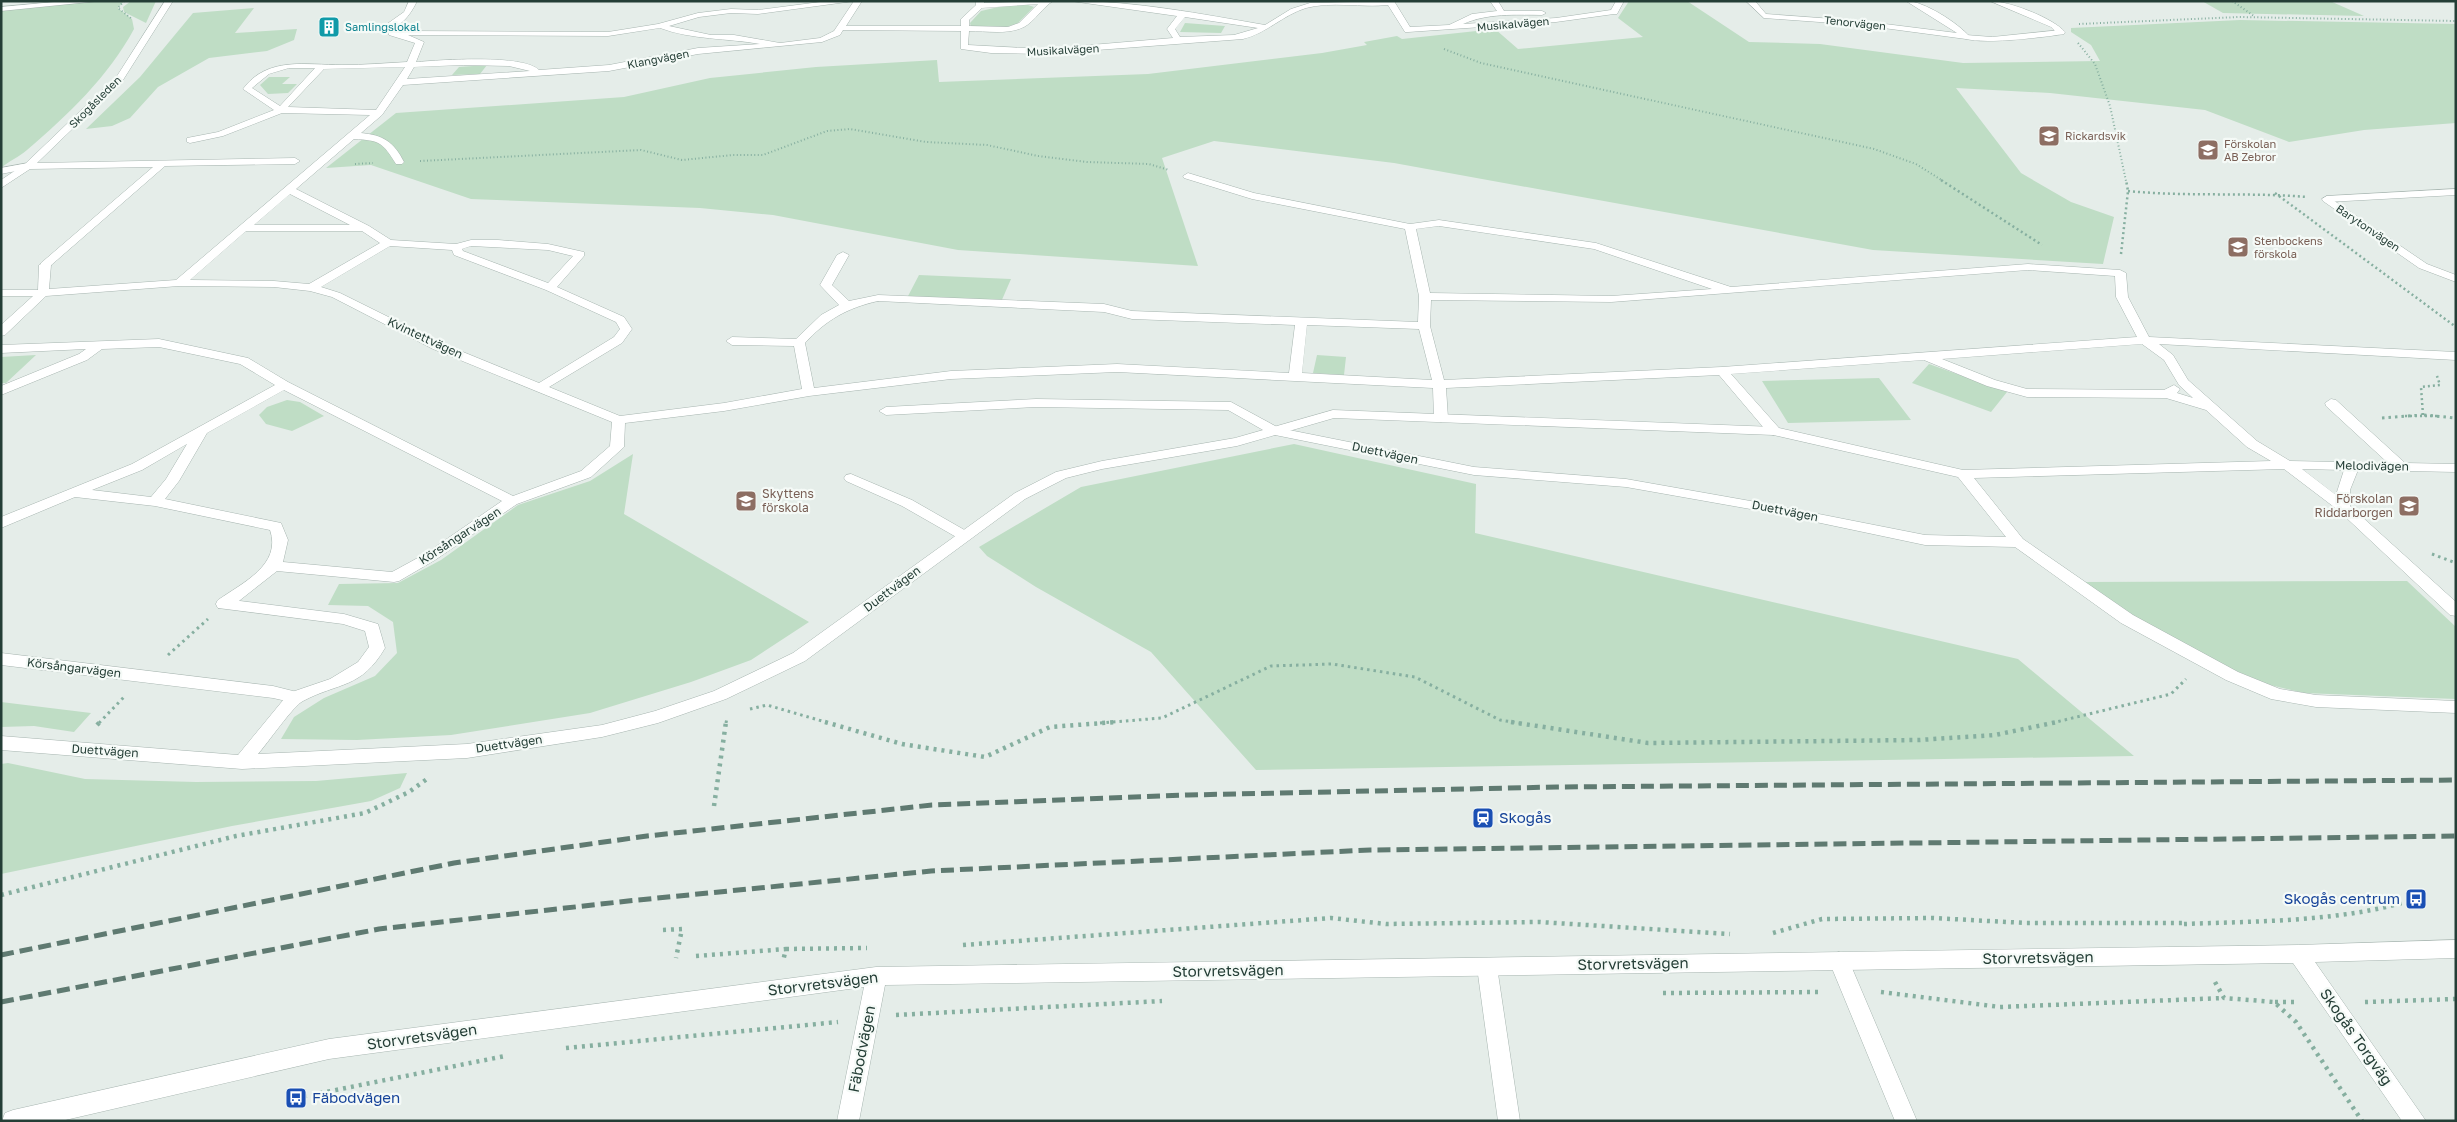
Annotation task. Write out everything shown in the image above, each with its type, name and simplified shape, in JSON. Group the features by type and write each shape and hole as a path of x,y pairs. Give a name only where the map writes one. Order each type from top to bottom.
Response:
{"street":[{"path":"1,9 95,1"},
{"name":"Skogåsleden","path":"1,185 28,166 120,78 169,1"},
{"name":"Klangvägen","path":"391,30 440,33 608,34 659,26 698,15 731,11 758,12 850,1"},
{"name":"Klangvägen","path":"402,82 610,68 698,52 822,40 837,33 858,1"},
{"path":"966,30 965,19 980,3 1053,1"},
{"path":"1075,1 1183,14 1264,27"},
{"name":"Musikalvägen","path":"1297,1 1310,6"},
{"name":"Musikalvägen","path":"1494,1 1502,13"},
{"name":"Musikalvägen","path":"966,30 964,47 992,52 1054,52 1178,40 1238,37 1254,34 1293,11 1310,6 1377,5 1390,2 1408,30 1449,26 1467,28 1556,20 1614,12 1620,1"},
{"name":"Tenorvägen","path":"1750,1 1764,16 1831,20 1966,37 1992,39 2061,32"},
{"path":"1910,1 1955,27 1966,37"},
{"path":"1994,1 2054,25 2061,32"},
{"path":"179,283 379,113 402,82 420,42 391,30 416,2"},
{"path":"840,28 1009,29 1022,25 1044,2"},
{"name":"Musikalvägen","path":"1449,26 1475,16 1502,13 1576,16"},
{"path":"1178,40 1171,29 1183,14"},
{"name":"Klangvägen","path":"659,26 711,37 734,37 780,44"},
{"name":"Klangvägen","path":"420,42 440,33"},
{"name":"Klangvägen","path":"410,66 504,62 531,67 536,73"},
{"path":"281,110 247,89 253,80 266,72 282,67 308,65 321,67 410,66"},
{"path":"281,110 321,67"},
{"path":"190,140 220,134 281,110 379,113"},
{"path":"354,136 377,137 392,146 399,162"},
{"path":"1,171 28,166 163,163 295,161 316,166"},
{"path":"1,332 43,292 45,265 163,163"},
{"path":"1188,176 1252,196 1410,226 1439,223 1596,246 1730,290"},
{"path":"288,189 365,228 388,243 456,247 471,243 498,243 548,247 580,254 550,288"},
{"name":"Barytonvägen","path":"2326,199 2456,192"},
{"name":"Barytonvägen","path":"2326,199 2423,266 2450,278"},
{"path":"1410,226 1426,296 1424,326 1439,384 1441,418"},
{"path":"243,228 365,228"},
{"path":"311,288 388,243"},
{"path":"456,247 458,254 550,288 620,320 626,329 618,340 540,388"},
{"path":"842,255 826,285 845,304"},
{"path":"1426,296 1611,299 2028,267 2120,272 2122,296 2145,340 2170,358 2183,382 2252,444 2288,465 2343,507 2456,612"},
{"name":"Kvintettvägen","path":"1,293 179,283 274,284 311,288 336,295 437,346 619,420"},
{"path":"799,343 814,325 845,304 878,298 1104,308 1132,316 1424,326"},
{"path":"1295,376 1301,322"},
{"path":"512,502 586,474 618,447 619,420 724,407 809,392 951,375 1117,368 1439,384 1722,371 2145,340 2456,356"},
{"path":"732,341 799,343"},
{"path":"799,343 809,392"},
{"name":"Körsångarvägen","path":"1,349 159,344 244,361 284,385 512,502 430,557 394,577 312,572 273,566"},
{"name":"Körsångarvägen","path":"1,391 83,357 98,347"},
{"path":"1924,356 1991,382 2028,392 2167,394 2210,407"},
{"path":"1722,371 1774,431"},
{"path":"2167,394 2183,382"},
{"path":"1,523 137,466 284,385"},
{"name":"Duettvägen","path":"886,411 1036,403 1230,406 1275,431 1474,471 1626,483 1773,509 1925,540 2018,542"},
{"path":"2331,403 2349,422 2400,466"},
{"name":"Duettvägen","path":"1,743 242,762 467,751 602,731 658,716 720,695 799,657 963,535 1020,496 1061,475 1102,465 1237,442 1333,414 1774,431 1963,474"},
{"path":"155,502 172,481 202,430"},
{"name":"Melodivägen","path":"1963,474 2288,465 2456,468"},
{"path":"2343,507 2343,490 2353,465"},
{"path":"1963,474 2018,542 2127,619 2232,676 2277,695 2316,701 2456,707"},
{"path":"851,478 907,503 963,535"},
{"path":"73,492 155,502 276,526 281,534 280,547 273,566 224,604"},
{"path":"224,604 344,619 372,628 377,648 364,666 336,683 295,697 242,762"},
{"name":"Körsångarvägen","path":"1,659 273,692 295,697"},
{"name":"Storvretsvägen","path":"13,1121 329,1049 876,976 2298,954 2456,949"},
{"name":"Skogås Torgväg","path":"2298,954 2415,1121"},
{"path":"1839,961 1906,1121"},
{"path":"1487,967 1509,1121"},
{"name":"Fäbodvägen","path":"848,1121 876,976"}],"path":[{"path":"2232,1 2255,17"},
{"path":"2054,25 2255,17 2456,22"},
{"path":"1408,30 1421,41 1481,63 1874,149 1916,164 2064,260 2074,269"},
{"path":"2061,32 2081,45 2095,64 2110,106 2128,191 2120,272"},
{"path":"316,166 641,150 682,160 733,154 763,155 827,131 850,129 926,142 987,145 1038,156 1087,162 1149,164 1188,176"},
{"path":"2128,191 2154,195 2275,193 2326,199"},
{"path":"2275,193 2456,327"},
{"path":"2423,415 2421,387 2440,386 2430,355"},
{"path":"2349,422 2423,415 2456,418"},
{"path":"74,749 144,676 224,604"},
{"path":"747,710 767,706 902,744 985,757 1050,727 1162,718 1271,666 1332,664 1415,677 1500,720 1648,743 1918,740 1995,735 2170,694 2204,660"},
{"path":"714,806 728,714 719,717"},
{"path":"1,895 236,836 365,813 410,792 429,778"},
{"path":"956,946 1331,918 1386,924 1539,922 1736,934"},
{"path":"1765,936 1822,919 1933,918 2026,924 2183,923"},
{"path":"663,930 682,929 676,958"},
{"path":"786,949 876,948"},
{"path":"1656,993 1880,991 2000,1008 2224,998"},
{"path":"555,1049 914,1013 1172,1001"},
{"path":"296,1098 516,1054"}],"green space":[{"path":"95,1 124,1 118,8 132,19 134,29 124,47 100,79 72,109 27,150 1,168 1,9"},
{"path":"131,1 156,1 146,23 124,12 123,7"},
{"path":"1629,1 1687,1 1749,42 1820,44 1963,63 2100,61 2091,45 2071,32 2071,28 2240,20 2456,24 2456,123 2364,130 2289,142 2205,110 2050,93 1956,88 2021,173 2071,202 2114,217 2103,264 1873,250 1394,163 1214,141 1162,158 1198,266 958,250 773,215 700,208 471,199 371,165 326,168 396,113 624,97 710,78 816,67 937,60 939,82 1148,74 1322,53 1367,45 1364,42 1397,36 1402,39 1495,29 1518,49 1643,37 1618,18"},
{"path":"2202,1 2330,1 2364,16 2223,13"},
{"path":"1028,5 1034,7 1017,24 1006,27 971,27 970,23 981,11 1003,6"},
{"path":"254,8 235,33 297,29 294,40 267,51 209,58 158,87 130,118 112,126 86,129 140,77 193,13"},
{"path":"1185,23 1225,26 1221,33 1180,32"},
{"path":"487,65 480,74 452,75 459,67"},
{"path":"269,77 290,77 282,84 297,84 288,93 268,94 260,85"},
{"path":"919,275 1011,279 1001,302 907,298"},
{"path":"36,355 6,383 1,383 1,357"},
{"path":"1317,355 1346,357 1344,375 1313,373"},
{"path":"1929,364 2007,392 1991,412 1912,383"},
{"path":"1879,378 1911,420 1788,423 1762,381"},
{"path":"287,400 300,402 324,416 292,431 266,424 259,415 267,407"},
{"path":"1294,444 1476,484 1475,533 2018,659 2134,756 1256,770 1151,652 1036,587 987,556 979,547 1081,487"},
{"path":"633,454 624,514 809,622 751,660 691,682 590,713 451,735 357,740 281,739 294,717 324,698 375,676 397,653 393,622 368,606 328,605 339,584 398,583 441,560 518,505 590,481"},
{"path":"2407,581 2456,627 2456,699 2304,693 2270,685 2236,671 2132,615 2082,582"},
{"path":"1,702 91,713 74,732 34,726 1,727"},
{"path":"8,763 85,779 196,782 316,781 407,773 400,788 371,801 232,826 1,874 1,764"}],"railway":[{"path":"1,955 454,863 647,836 932,805 1188,795 1557,787 2456,780"},
{"path":"1,1002 379,929 628,901 931,871 1370,850 2456,836"}],"place":[{"name":"Samlingslokal","path":"329,27"},
{"name":"Rickardsvik","path":"2049,136"},
{"name":"Förskolan AB Zebror","path":"2208,150"},
{"name":"Stenbockens förskola","path":"2238,247"},
{"name":"Skyttens förskola","path":"746,501"},
{"name":"Förskolan Riddarborgen","path":"2409,506"},
{"name":"Skogås","path":"1483,818"},
{"name":"Skogås centrum","path":"2416,899"},
{"name":"Fäbodvägen","path":"296,1098"}]}
